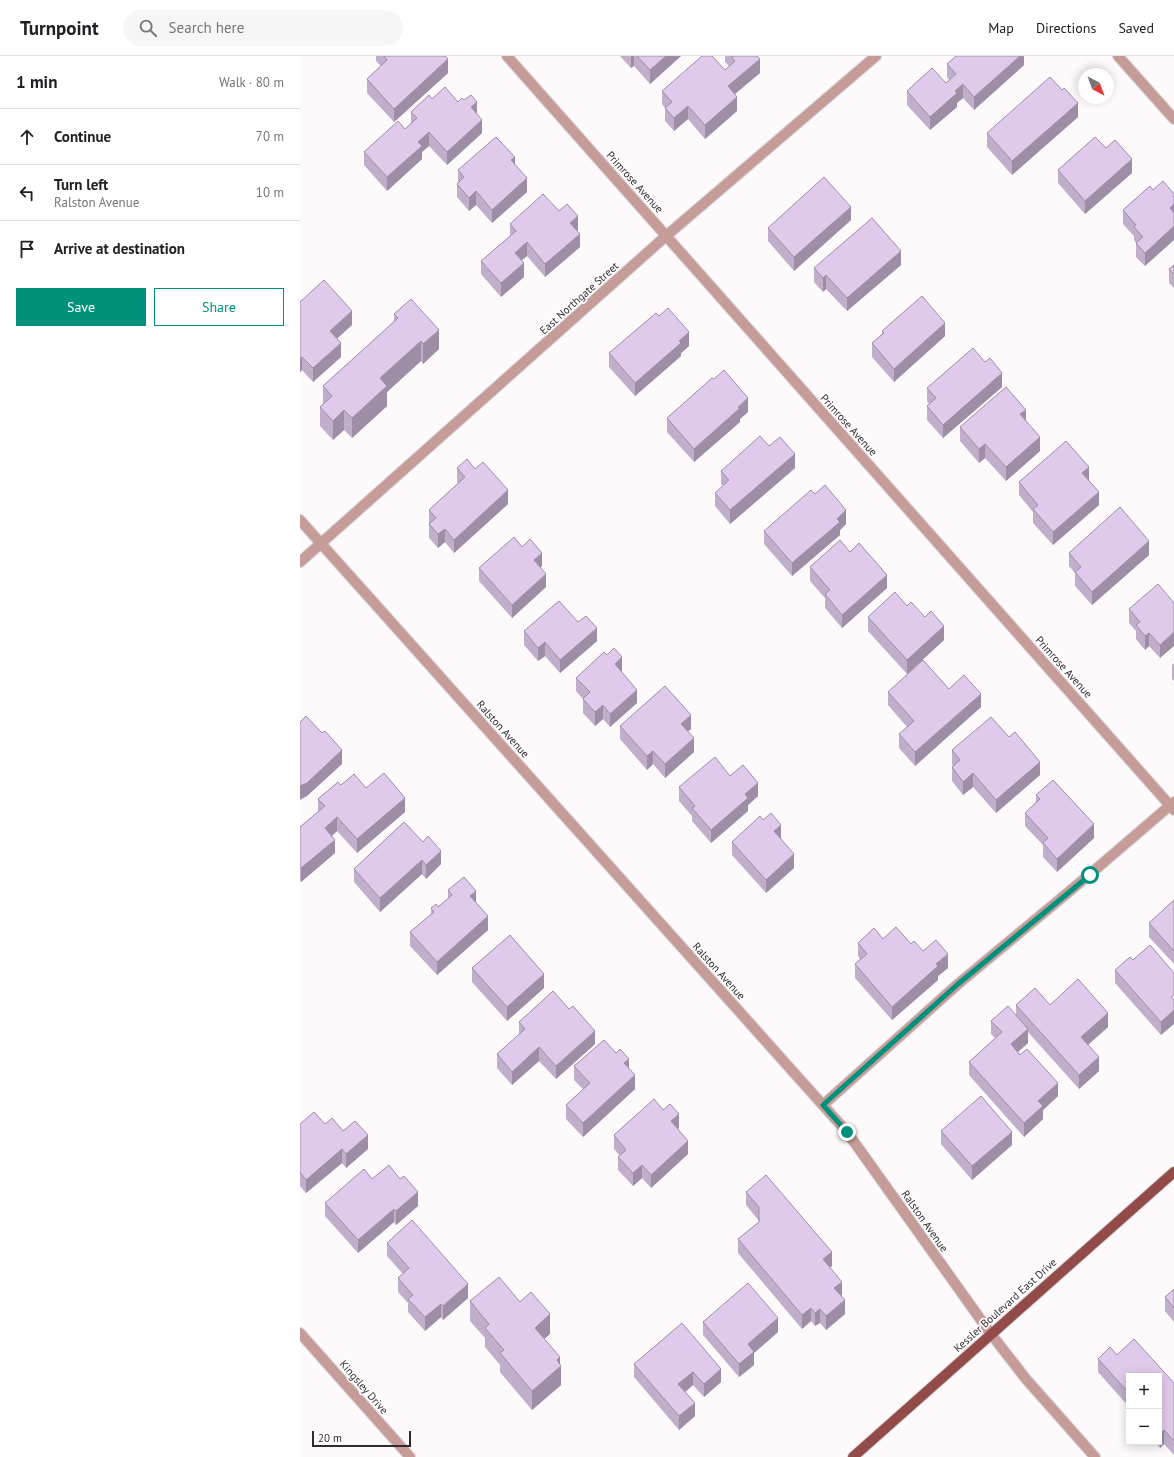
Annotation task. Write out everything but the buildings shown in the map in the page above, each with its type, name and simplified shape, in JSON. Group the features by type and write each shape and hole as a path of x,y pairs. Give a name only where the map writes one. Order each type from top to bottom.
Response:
{"main road":[{"name":"Kessler Boulevard East Drive","path":"852,1457 1174,1172"}],"street":[{"name":"Primrose Avenue","path":"507,56 1173,806"},
{"name":"East Northgate Street","path":"300,562 666,236 876,56"},
{"path":"1118,56 1174,119"},
{"name":"Ralston Avenue","path":"300,520 847,1132 991,1334 1026,1379 1095,1457"},
{"path":"823,1105 958,984 1173,806"},
{"name":"Kingsley Drive","path":"300,1333 410,1457"}],"route":[{"path":"847,1132 823,1105 958,984 1090,875"}]}
